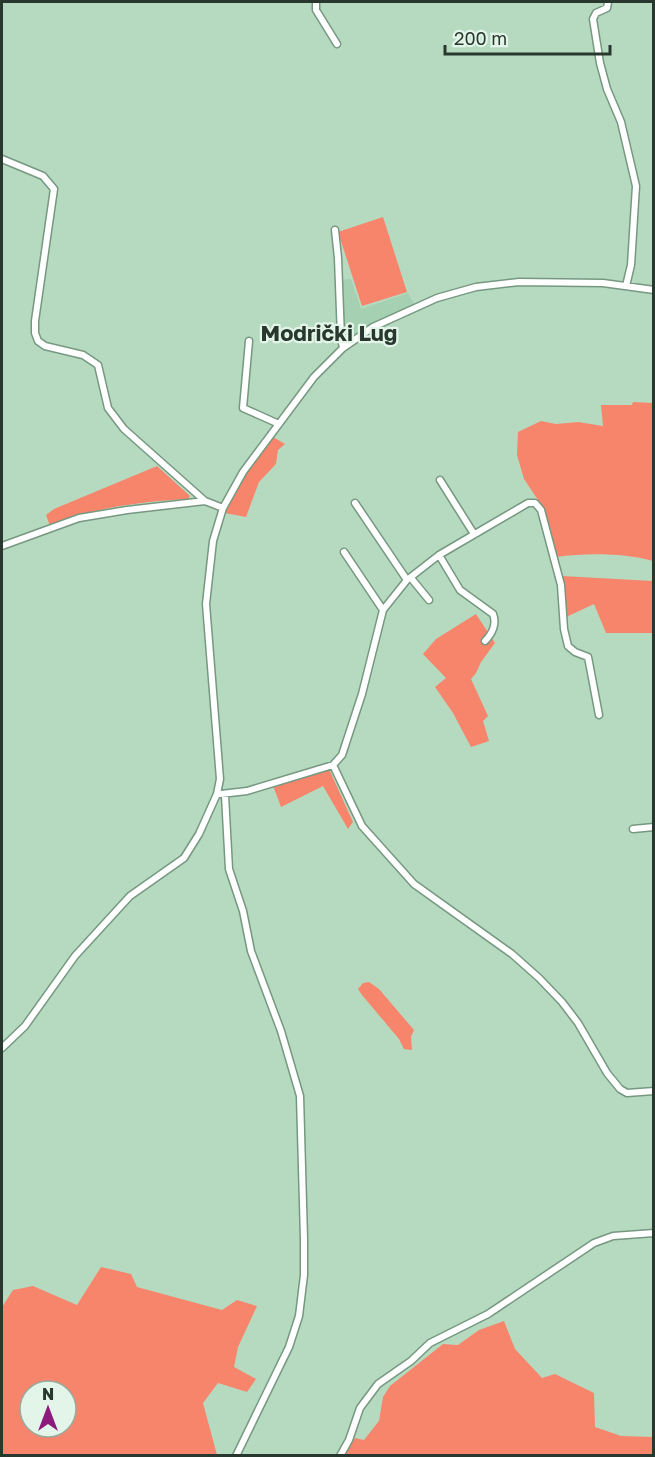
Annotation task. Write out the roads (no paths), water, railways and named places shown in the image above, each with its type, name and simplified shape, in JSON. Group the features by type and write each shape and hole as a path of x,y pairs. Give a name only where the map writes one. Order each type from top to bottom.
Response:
{"street":[{"path":"316,2 316,10 337,44"},
{"path":"608,2 608,9 596,13 593,19 600,63 621,122 636,186 631,265 626,286"},
{"path":"2,159 43,176 54,189 35,321 38,341 51,349 83,355 98,365 106,402 116,419 137,442 204,501 223,508"},
{"path":"335,230 340,338 343,348"},
{"path":"236,1455 289,1347 299,1316 304,1275 304,1239 300,1096 281,1031 251,951 243,911 229,869 213,708 206,603 213,541 223,508 243,472 314,377 343,348 373,327 437,298 476,287 519,282 603,283 654,290"},
{"path":"249,341 243,408 279,424"},
{"path":"440,480 474,534"},
{"path":"2,546 79,518 204,501"},
{"path":"355,503 409,579 429,600"},
{"path":"221,794 247,791 333,765 342,755 362,694 383,610 409,579 439,555 528,504 535,504 539,507 561,585 564,629 568,646 575,652 588,657 599,715"},
{"path":"344,552 383,610"},
{"path":"439,555 459,590 493,614 492,633 485,641"},
{"path":"333,765 362,826 414,884 512,954 539,978 573,1016 620,1089 627,1093 654,1091"},
{"path":"2,1048 24,1026 75,956 130,896 184,858 221,794"},
{"path":"633,829 654,828"},
{"path":"340,1455 349,1440 360,1408 372,1389 411,1361 430,1343 488,1314 594,1244 613,1236 654,1233"}],"district":[{"name":"Modrički Lug","path":"329,332"}]}
